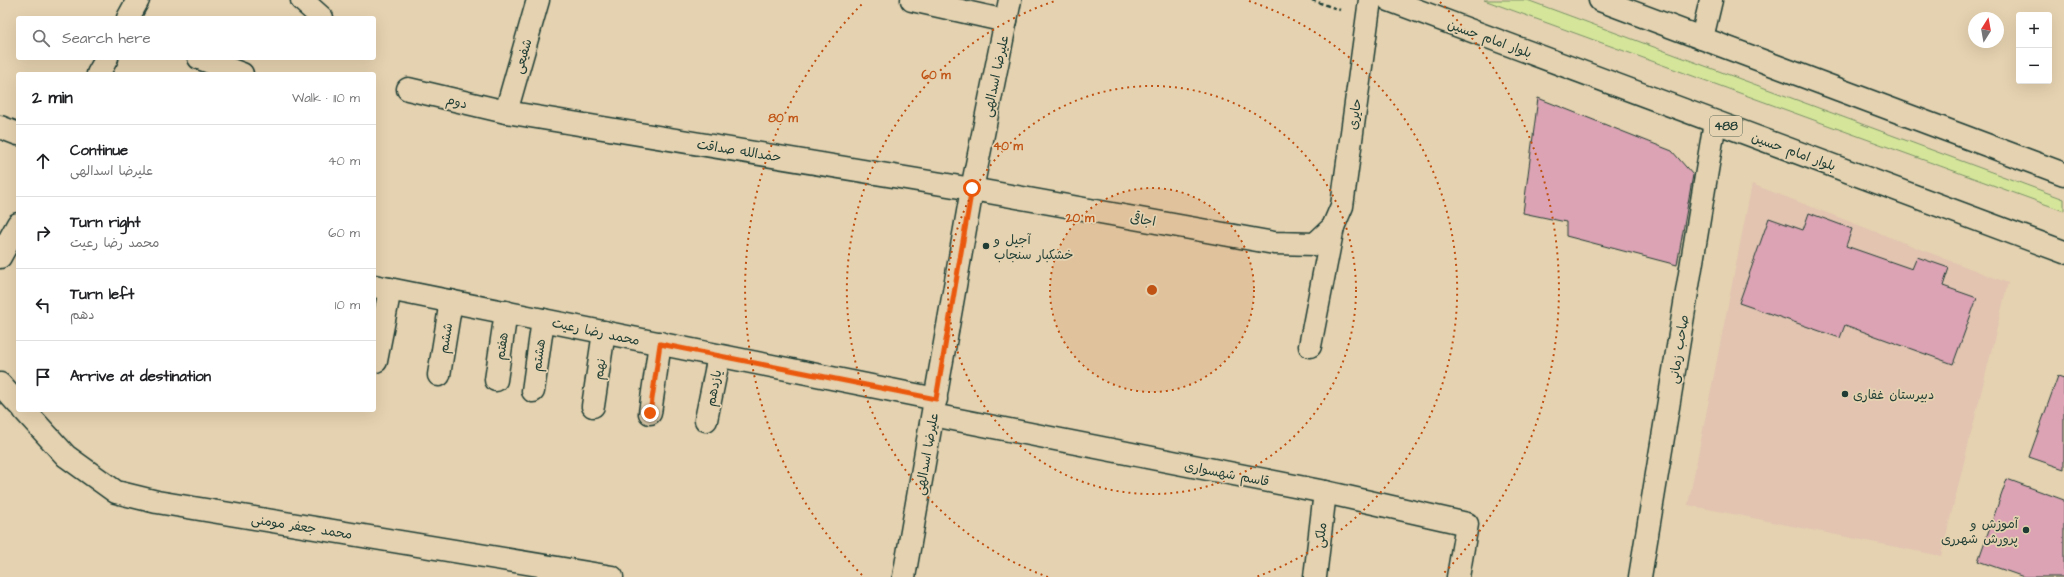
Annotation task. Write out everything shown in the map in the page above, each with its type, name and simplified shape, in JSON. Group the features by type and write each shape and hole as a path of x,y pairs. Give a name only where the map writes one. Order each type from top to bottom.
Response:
{"street":[{"path":"129,16 138,0"},
{"path":"302,0 320,16"},
{"name":"شفیعی","path":"506,112 538,0"},
{"path":"912,0 1006,21"},
{"name":"علیرضا اسدالهی","path":"904,577 972,188 1010,0"},
{"name":"حایری","path":"1310,346 1333,227 1342,206 1370,0"},
{"name":"بلوار امام حسین","path":"1388,0 2064,252"},
{"path":"1600,0 2064,174"},
{"path":"1702,38 1711,0"},
{"path":"99,72 106,60"},
{"path":"204,60 237,72"},
{"name":"دوم","path":"408,89 506,112"},
{"name":"حمدالله صداقت","path":"506,112 972,188"},
{"name":"صاحب زمانی","path":"1640,577 1715,122"},
{"path":"0,127 16,133"},
{"name":"اجاقی","path":"972,188 1274,243 1314,244"},
{"name":"حایری","path":"1314,244 1333,227"},
{"path":"0,257 16,228"},
{"path":"376,361 382,287"},
{"name":"محمد رضا رعیت","path":"382,287 719,356 934,407"},
{"name":"ششم","path":"439,375 451,301"},
{"name":"هفتم","path":"496,380 506,312"},
{"name":"هشتم","path":"533,391 543,320"},
{"name":"نهم","path":"593,406 604,332"},
{"path":"650,413 660,344"},
{"name":"یازدهم","path":"706,420 719,356"},
{"path":"0,384 16,402"},
{"name":"قاسم شهسواری","path":"934,407 1467,524 1458,577"},
{"name":"محمد جعفر مومنی","path":"26,412 66,456 116,492 157,502 612,577"},
{"name":"ملکی","path":"1315,577 1325,492"}],"shaded area":[{"name":"دبیرستان غفاری","path":"1752,184 2008,283 1941,556 1688,505"}],"green space":[{"path":"1484,0 1527,0 2064,199 2064,211"}],"building":[{"path":"1538,98 1672,151 1693,175 1677,265 1566,236 1566,222 1523,213"},
{"path":"1809,213 1852,229 1846,246 1912,269 1917,257 1949,268 1943,286 1977,298 1953,364 1845,325 1840,338 1739,303 1769,218 1803,230"},
{"path":"2058,376 2064,378 2064,469 2029,457"},
{"name":"آموزش و پرورش شهرری","path":"2007,479 2064,500 2064,577 2024,577 1978,561"}],"place":[{"name":"آجیل و خشکبار سنجاب","path":"986,246"},
{"name":"دبیرستان غفاری","path":"1845,394"},
{"name":"آموزش و پرورش شهرری","path":"2026,530"}],"route":[{"path":"650,413 660,344 936,399 972,188"}]}
